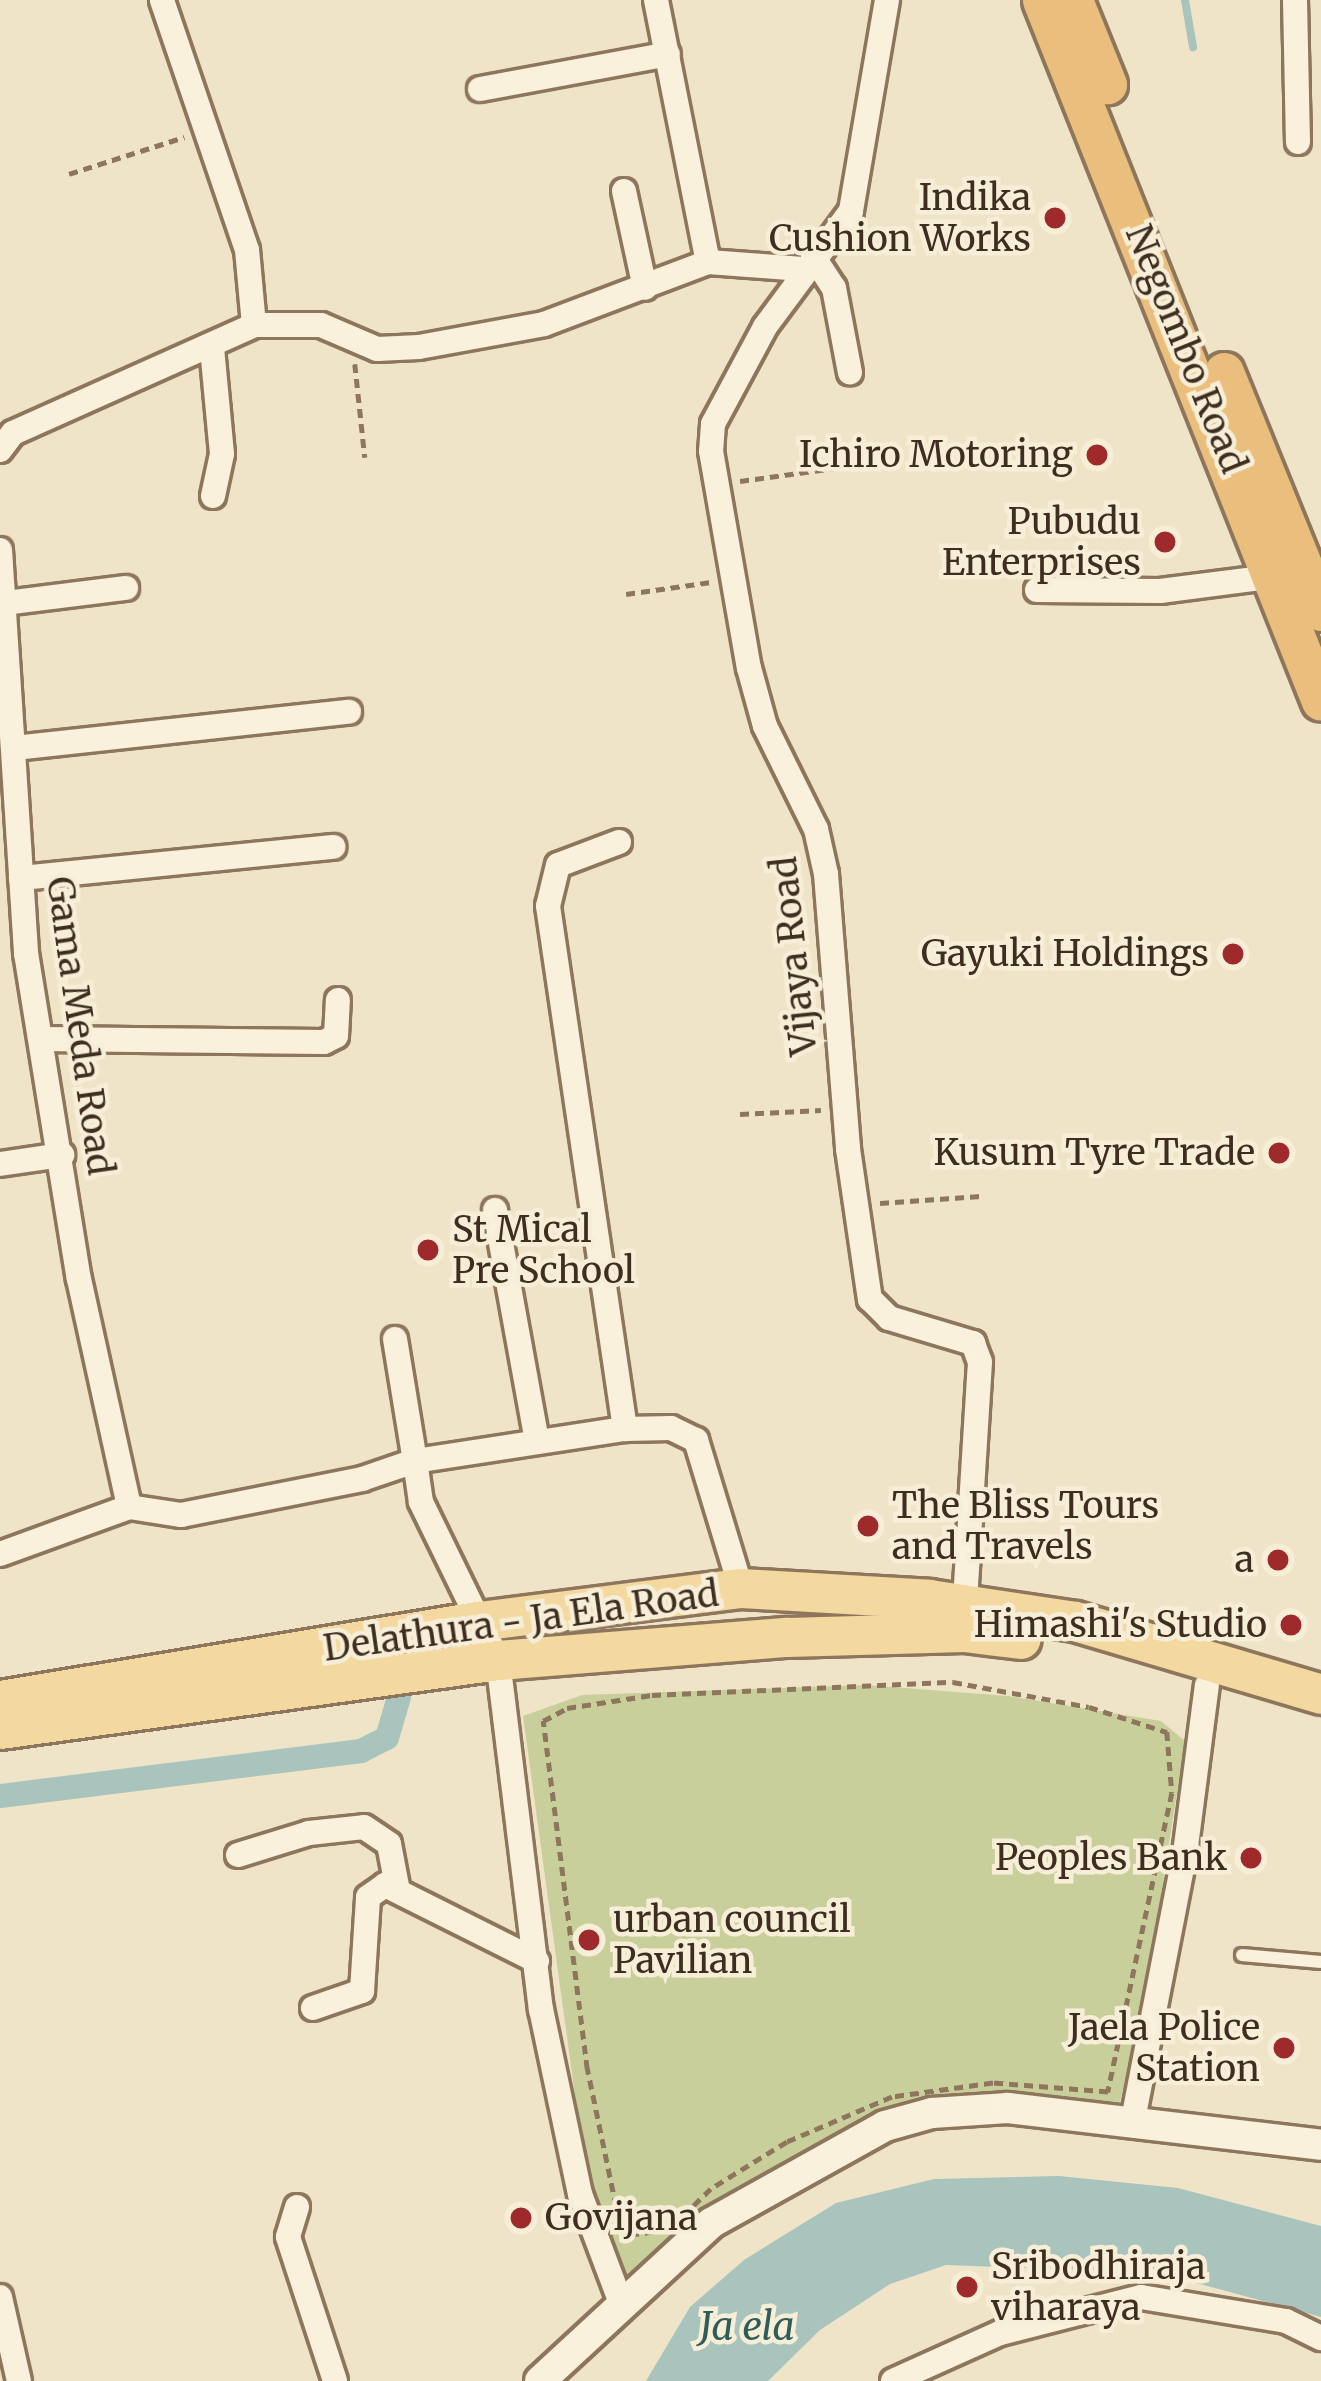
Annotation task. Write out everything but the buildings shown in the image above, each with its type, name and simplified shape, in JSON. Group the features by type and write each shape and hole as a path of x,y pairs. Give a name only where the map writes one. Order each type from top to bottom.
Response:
{"highway":[{"name":"Negombo Road","path":"1042,0 1276,576 1321,701"},
{"name":"Negombo Road","path":"1072,0 1321,611"}],"main road":[{"name":"Delathura - Ja Ela Road","path":"0,1700 479,1621 741,1588 964,1618 1075,1621 1321,1694"},
{"name":"Delathura - Ja Ela Road","path":"0,1729 498,1660 964,1618 1207,1685 1321,1723"}],"street":[{"path":"162,0 247,250 254,325"},
{"path":"656,0 708,262"},
{"name":"Vijaya Road","path":"887,0 851,211 808,263 713,424 717,484 765,726 816,829 826,874 844,1108 870,1300 889,1318 973,1342 980,1362 964,1618"},
{"path":"1294,0 1298,142"},
{"path":"480,89 668,53"},
{"path":"624,191 645,288"},
{"path":"0,447 124,381 212,348 254,325 321,325 377,350 480,339 645,288 708,262 744,271 808,263 834,288 850,374"},
{"path":"212,348 222,454 213,496"},
{"name":"Gama Meda Road","path":"0,550 26,952 99,1382 134,1507"},
{"path":"1036,590 1129,592 1276,576"},
{"path":"5,603 126,588"},
{"path":"15,748 349,712"},
{"path":"619,842 558,865 548,906 625,1429"},
{"path":"21,878 333,847"},
{"path":"0,953 26,952"},
{"path":"42,1039 324,1042 336,1036 338,1000"},
{"path":"0,1164 62,1155"},
{"path":"495,1210 536,1436"},
{"path":"395,1339 421,1502 498,1660 537,1960 580,2194 622,2306"},
{"path":"0,1554 134,1507 182,1514 362,1479 415,1461 536,1436 671,1428 697,1440 741,1588"},
{"path":"1132,2125 1186,1846 1207,1685"},
{"path":"238,1855 309,1833 364,1827 389,1844 397,1886"},
{"path":"313,2008 362,1991 368,1897 397,1886 537,1960"},
{"path":"540,2381 760,2190 885,2126 932,2113 1008,2108 1321,2145"},
{"path":"297,2207 288,2237 335,2381"},
{"path":"0,2297 19,2381"},
{"path":"893,2381 1000,2333 1141,2297 1286,2321 1321,2338"}],"lane":[{"path":"1242,1955 1321,1962"}],"path":[{"path":"69,174 206,130"},
{"path":"353,340 365,457"},
{"path":"717,484 879,461"},
{"path":"626,594 734,579"},
{"path":"740,1114 844,1108"},
{"path":"856,1204 981,1196"},
{"path":"952,1682 1106,1711 1167,1732 1172,1793 1108,2092 993,2083 892,2097 787,2142 711,2189 669,2230 622,2236 587,2069 543,1721 567,1708 652,1695 952,1682"}],"green space":[{"path":"866,1685 1008,1696 1161,1721 1185,1741 1143,2010 1117,2113 880,2122 634,2288 613,2272 580,2132 523,1716 582,1695"}],"water":[{"name":"Ja ela","path":"1059,2176 1178,2188 1321,2226 1321,2317 1160,2273 946,2265 890,2284 820,2330 768,2381 646,2381 690,2307 744,2260 836,2203 934,2179"}],"waterway":[{"path":"1185,0 1193,47"},
{"path":"0,1796 361,1751 387,1738 399,1697"}],"place":[{"name":"Indika Cushion Works","path":"1055,218"},
{"name":"Ichiro Motoring","path":"1097,455"},
{"name":"Pubudu Enterprises","path":"1165,542"},
{"name":"Gayuki Holdings","path":"1233,954"},
{"name":"Kusum Tyre Trade","path":"1279,1153"},
{"name":"St Mical Pre School","path":"428,1250"},
{"name":"The Bliss Tours and Travels","path":"868,1526"},
{"name":"a","path":"1278,1560"},
{"name":"Himashi's Studio","path":"1291,1625"},
{"name":"Peoples Bank","path":"1251,1858"},
{"name":"urban council Pavilian","path":"589,1940"},
{"name":"Jaela Police Station","path":"1284,2048"},
{"name":"Govijana","path":"521,2218"},
{"name":"Sribodhiraja viharaya","path":"967,2287"}]}
